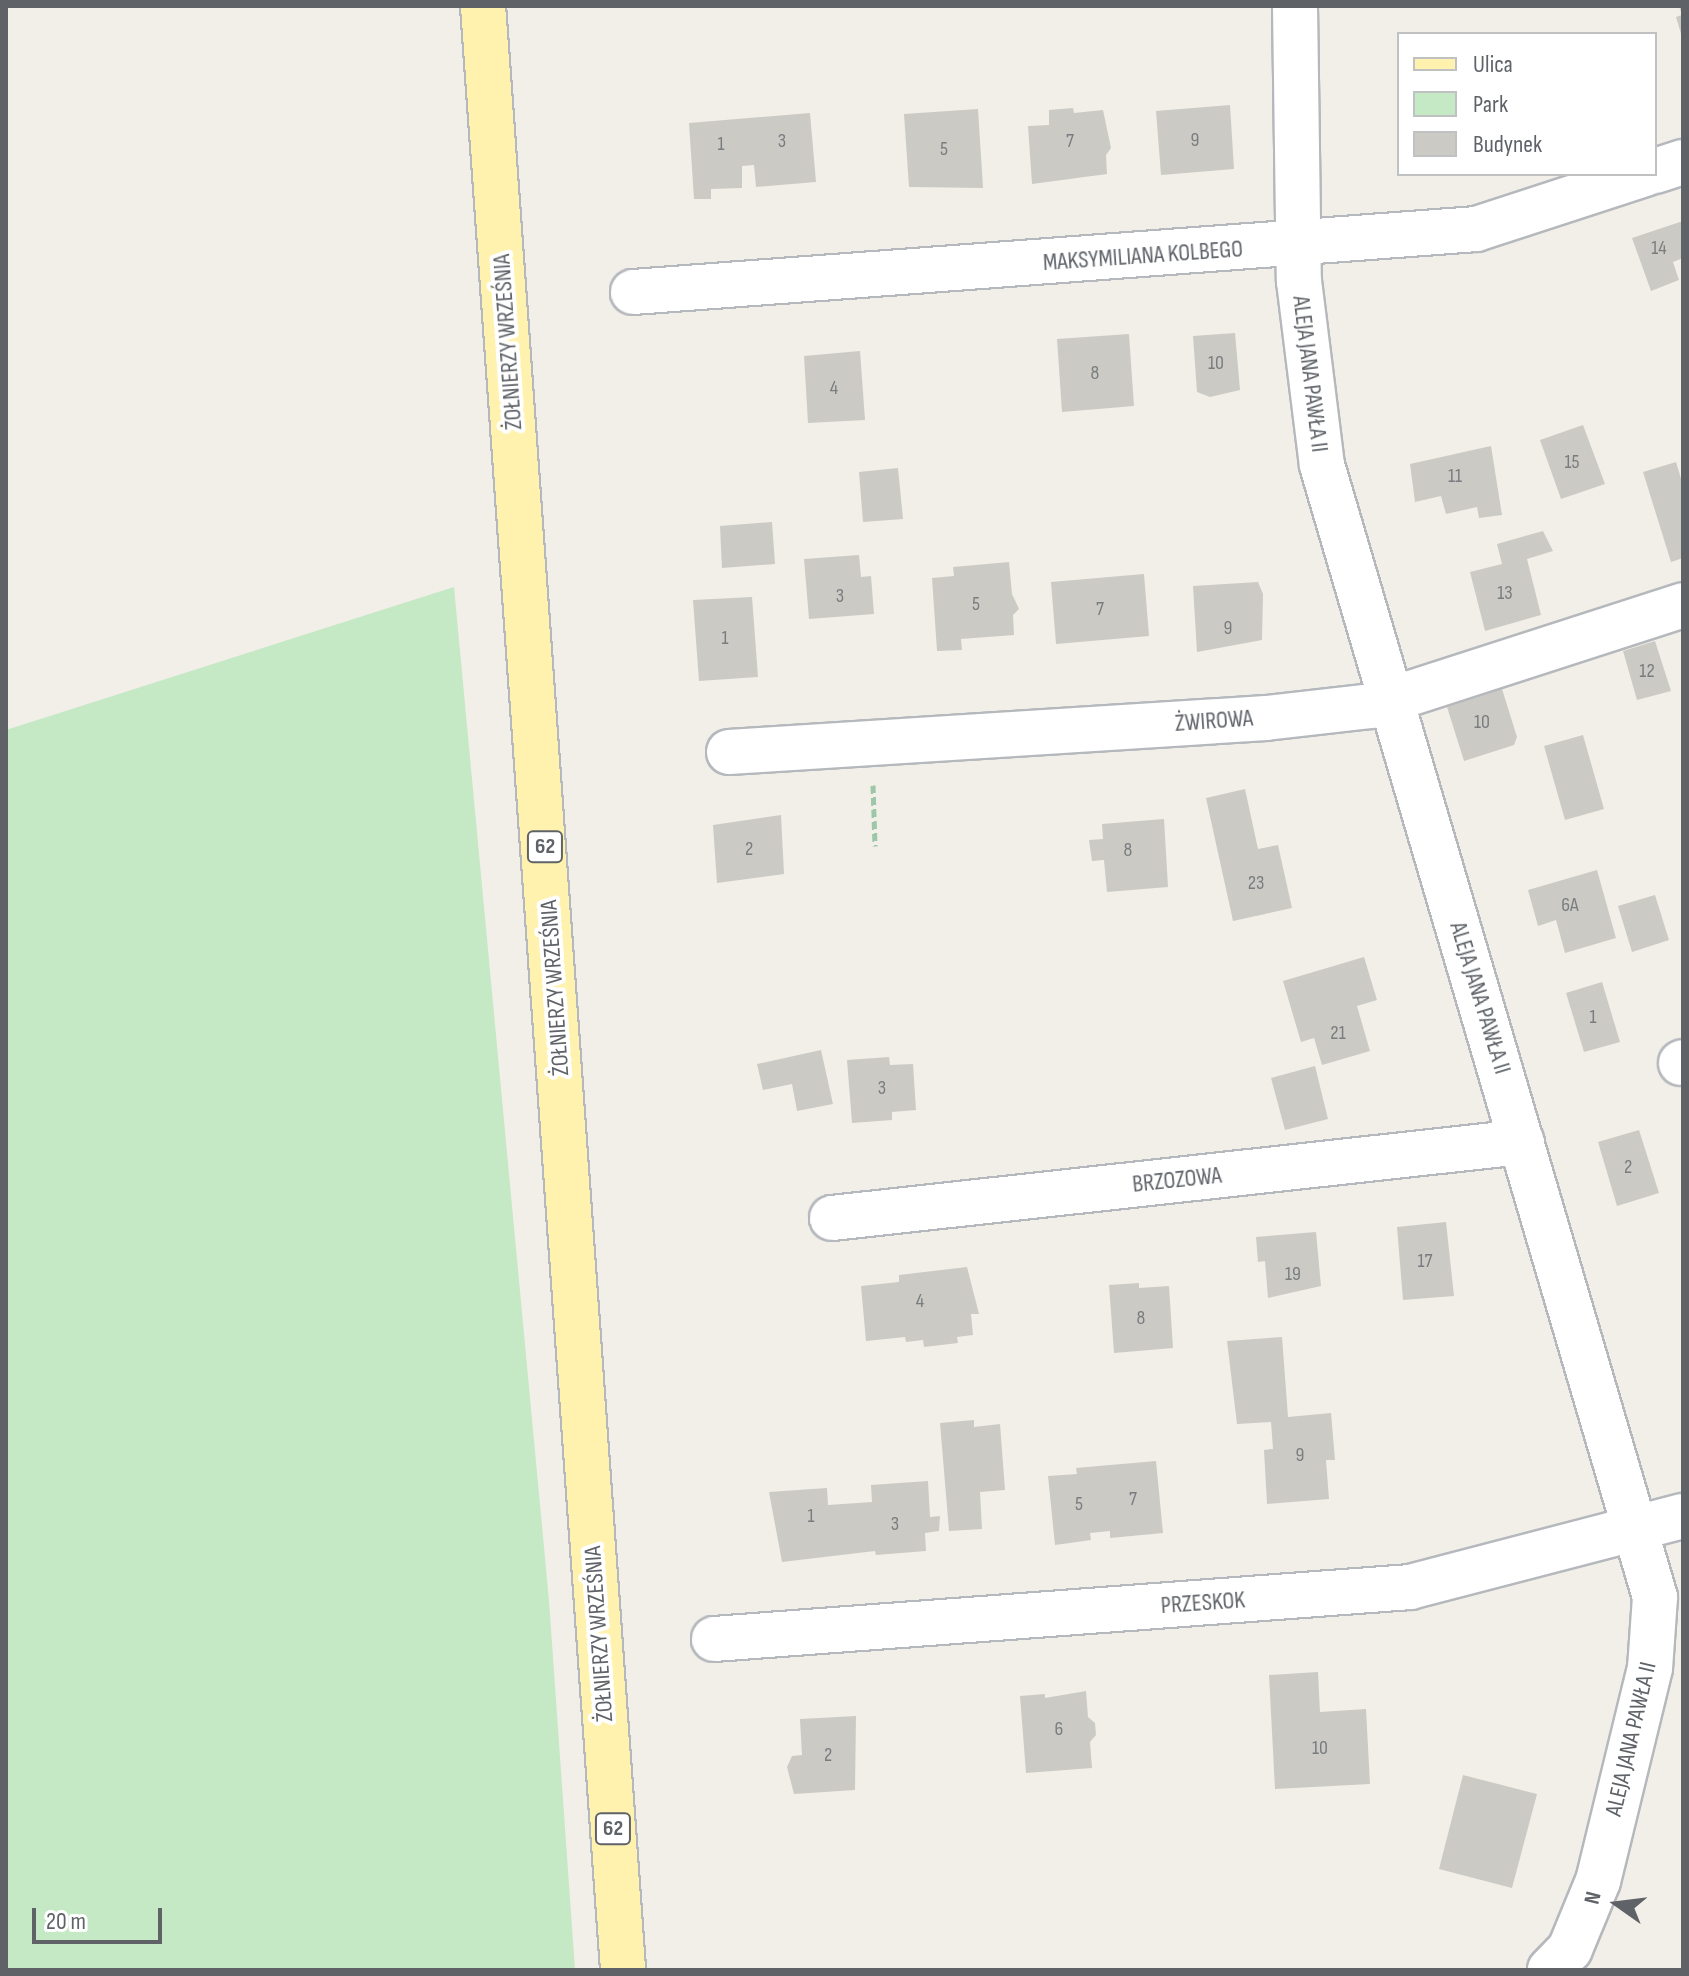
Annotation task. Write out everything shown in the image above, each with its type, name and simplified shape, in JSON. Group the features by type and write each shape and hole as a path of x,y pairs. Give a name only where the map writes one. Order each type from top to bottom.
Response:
{"main road":[{"name":"ŻOŁNIERZY WRZEŚNIA","path":"483,6 623,1970"}],"street":[{"name":"ALEJA JANA PAWŁA II","path":"1295,6 1299,245 1309,396 1322,465 1655,1597 1650,1668 1598,1881 1570,1949 1550,1970"},
{"path":"1657,170 1683,162"},
{"name":"MAKSYMILIANA KOLBEGO","path":"633,292 1299,245 1476,229 1639,176"},
{"name":"ŻWIROWA","path":"729,752 1266,718 1371,706 1683,605"},
{"name":"BRZOZOWA","path":"832,1218 1522,1142"},
{"name":"PRZESKOK","path":"714,1639 1410,1587 1638,1532 1683,1516"}],"path":[{"path":"872,744 875,846"}],"green space":[{"path":"454,587 549,1601 575,1970 6,1970 6,730"}],"building":[{"path":"1679,6 1683,6 1682,37 1676,17 1682,15"},
{"path":"1230,105 1234,169 1161,175 1156,111"},
{"path":"1073,108 1074,113 1103,110 1111,148 1106,155 1107,174 1032,184 1028,126 1049,125 1049,110"},
{"path":"978,109 983,188 909,187 904,114"},
{"path":"810,113 816,182 756,187 754,165 742,166 742,188 711,189 711,199 694,199 689,123"},
{"path":"1683,221 1683,258 1673,262 1679,280 1651,291 1632,238"},
{"path":"1235,333 1240,390 1210,397 1197,392 1193,336"},
{"path":"1129,334 1134,406 1062,412 1057,339"},
{"path":"860,351 865,420 808,423 804,356"},
{"path":"1583,425 1605,484 1561,499 1540,440"},
{"path":"1491,446 1502,515 1479,518 1477,507 1446,514 1441,496 1415,502 1410,464"},
{"path":"1676,462 1683,485 1683,558 1671,562 1643,472"},
{"path":"898,468 903,519 863,522 859,472"},
{"path":"772,522 775,564 722,568 720,526"},
{"path":"1543,531 1553,551 1527,559 1541,615 1485,631 1470,572 1502,564 1497,544"},
{"path":"859,555 861,577 871,576 874,614 809,619 804,559"},
{"path":"1009,562 1012,594 1019,609 1013,615 1014,635 961,639 962,650 937,651 932,578 954,576 953,567"},
{"path":"1144,574 1149,636 1056,644 1051,582"},
{"path":"1258,582 1263,594 1262,640 1197,652 1193,586"},
{"path":"752,597 758,677 699,681 693,600"},
{"path":"1655,641 1671,691 1637,700 1623,651"},
{"path":"1502,689 1517,737 1514,745 1464,761 1447,707"},
{"path":"1583,735 1604,809 1565,820 1544,746"},
{"path":"1245,789 1258,849 1278,845 1292,908 1233,921 1206,798"},
{"path":"781,815 784,874 717,883 713,825"},
{"path":"1164,819 1168,887 1107,892 1104,860 1092,861 1089,840 1103,839 1102,824"},
{"path":"1597,870 1616,938 1565,953 1556,920 1538,926 1528,890"},
{"path":"1655,895 1669,940 1632,952 1618,906"},
{"path":"1364,957 1377,1000 1357,1006 1370,1051 1322,1065 1314,1038 1301,1042 1283,981"},
{"path":"1602,982 1620,1042 1584,1052 1566,993"},
{"path":"821,1050 833,1104 797,1111 792,1084 763,1090 757,1064"},
{"path":"889,1057 890,1065 913,1064 916,1110 892,1112 892,1120 852,1123 847,1060"},
{"path":"1315,1066 1328,1119 1285,1130 1271,1078"},
{"path":"1639,1130 1659,1193 1617,1206 1598,1142"},
{"path":"1446,1222 1454,1296 1403,1300 1397,1227"},
{"path":"1316,1232 1321,1286 1268,1298 1265,1261 1258,1262 1256,1237"},
{"path":"967,1267 979,1314 971,1314 973,1335 957,1337 958,1343 924,1347 923,1340 906,1342 905,1337 866,1341 861,1286 899,1282 899,1275"},
{"path":"1139,1283 1139,1288 1169,1286 1173,1348 1114,1353 1109,1285"},
{"path":"1282,1337 1288,1417 1331,1413 1335,1460 1326,1460 1329,1499 1267,1504 1264,1450 1273,1449 1271,1422 1237,1424 1227,1341"},
{"path":"974,1420 974,1427 1000,1424 1005,1490 980,1492 982,1529 949,1531 940,1423"},
{"path":"1156,1461 1163,1533 1110,1538 1110,1531 1090,1533 1091,1540 1055,1545 1048,1476 1077,1474 1076,1468"},
{"path":"928,1481 930,1517 940,1516 939,1531 925,1533 926,1551 876,1555 875,1551 782,1562 769,1492 827,1488 828,1505 872,1502 871,1485"},
{"path":"1318,1672 1320,1712 1366,1709 1370,1784 1275,1789 1269,1675"},
{"path":"1086,1691 1088,1717 1095,1723 1096,1735 1090,1742 1092,1768 1026,1773 1020,1696 1045,1694 1045,1698"},
{"path":"856,1716 855,1790 794,1794 787,1767 792,1756 802,1755 800,1719"},
{"path":"1463,1775 1537,1794 1512,1888 1439,1869"}]}
